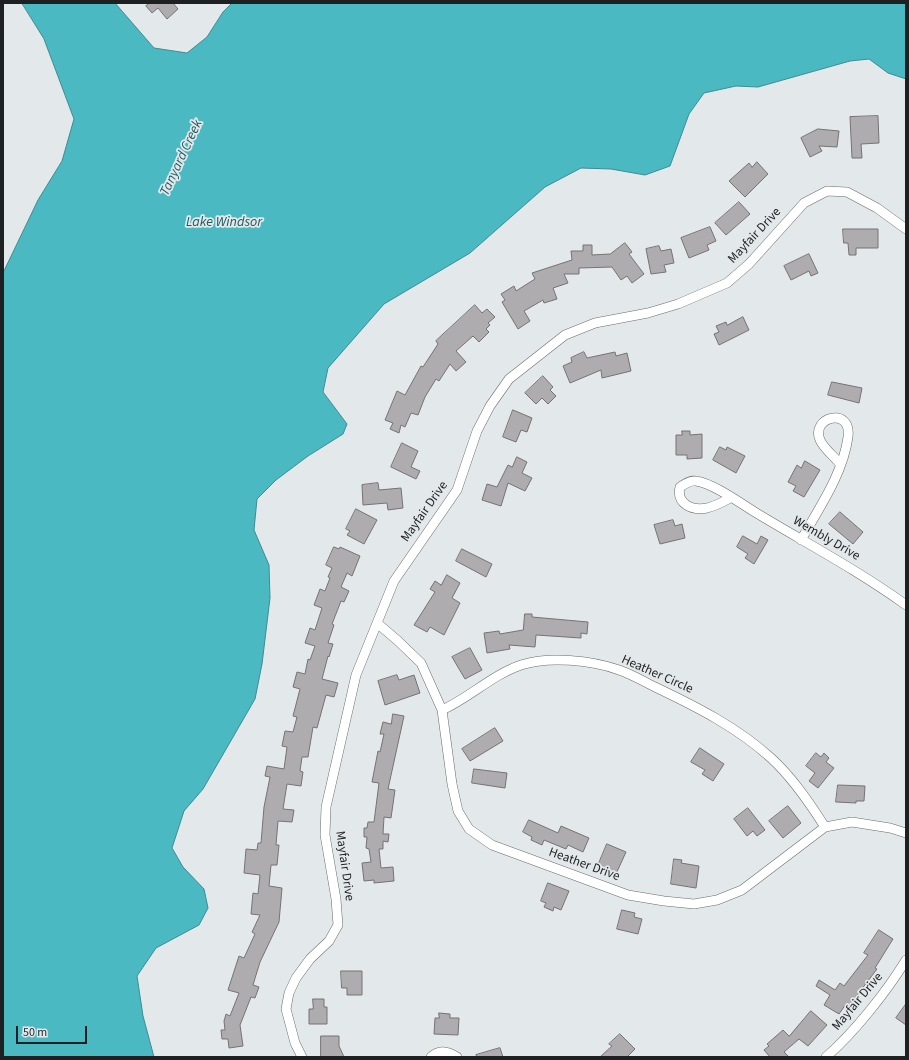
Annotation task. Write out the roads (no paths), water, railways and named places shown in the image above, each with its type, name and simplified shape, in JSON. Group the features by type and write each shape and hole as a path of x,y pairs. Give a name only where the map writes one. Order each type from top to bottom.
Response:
{"street":[{"name":"Mayfair Drive","path":"302,1057 295,1043 286,1009 289,993 296,978 310,959 329,941 338,924 336,899 325,834 326,807 356,675 394,582 457,490 477,431 490,406 509,379 532,359 565,335 596,322 648,312 678,304 726,283 749,264 804,203 827,191 847,192 877,208 906,229"},
{"path":"801,540 824,500 840,464 848,434 846,423 841,418 832,417 823,423 819,431 820,439 840,464"},
{"name":"Wembly Drive","path":"730,498 705,508 694,507 683,502 678,494 680,487 687,483 696,481 708,485 730,498 801,540 875,584 906,605"},
{"name":"Heather Drive","path":"377,623 421,663 442,710 452,784 458,811 469,829 492,845 628,895 694,904 717,900 742,890 825,826 852,822 890,828 906,833"},
{"name":"Heather Circle","path":"442,710 457,703 494,678 520,665 549,660 576,661 619,670 697,707 736,731 771,758 807,799 825,826"},
{"name":"Mayfair Drive","path":"826,1057 868,1012 895,979 906,960"},
{"path":"431,1057 435,1053 443,1051 456,1057"}],"water":[{"name":"Lake Windsor","path":"22,3 115,3 154,48 187,53 207,37 223,12 232,3 906,3 906,79 888,73 869,59 850,61 758,87 736,86 704,93 689,114 670,166 645,175 611,169 581,168 545,187 470,253 384,304 328,368 323,392 347,424 343,434 308,456 276,480 257,499 254,530 269,565 270,598 262,664 255,699 203,789 184,811 172,848 183,867 204,889 208,908 199,925 156,948 137,976 143,1016 154,1057 3,1057 3,273 38,200 62,161 74,119 44,39"}],"water label":[{"name":"Tanyard Creek","path":"182,158"}]}
